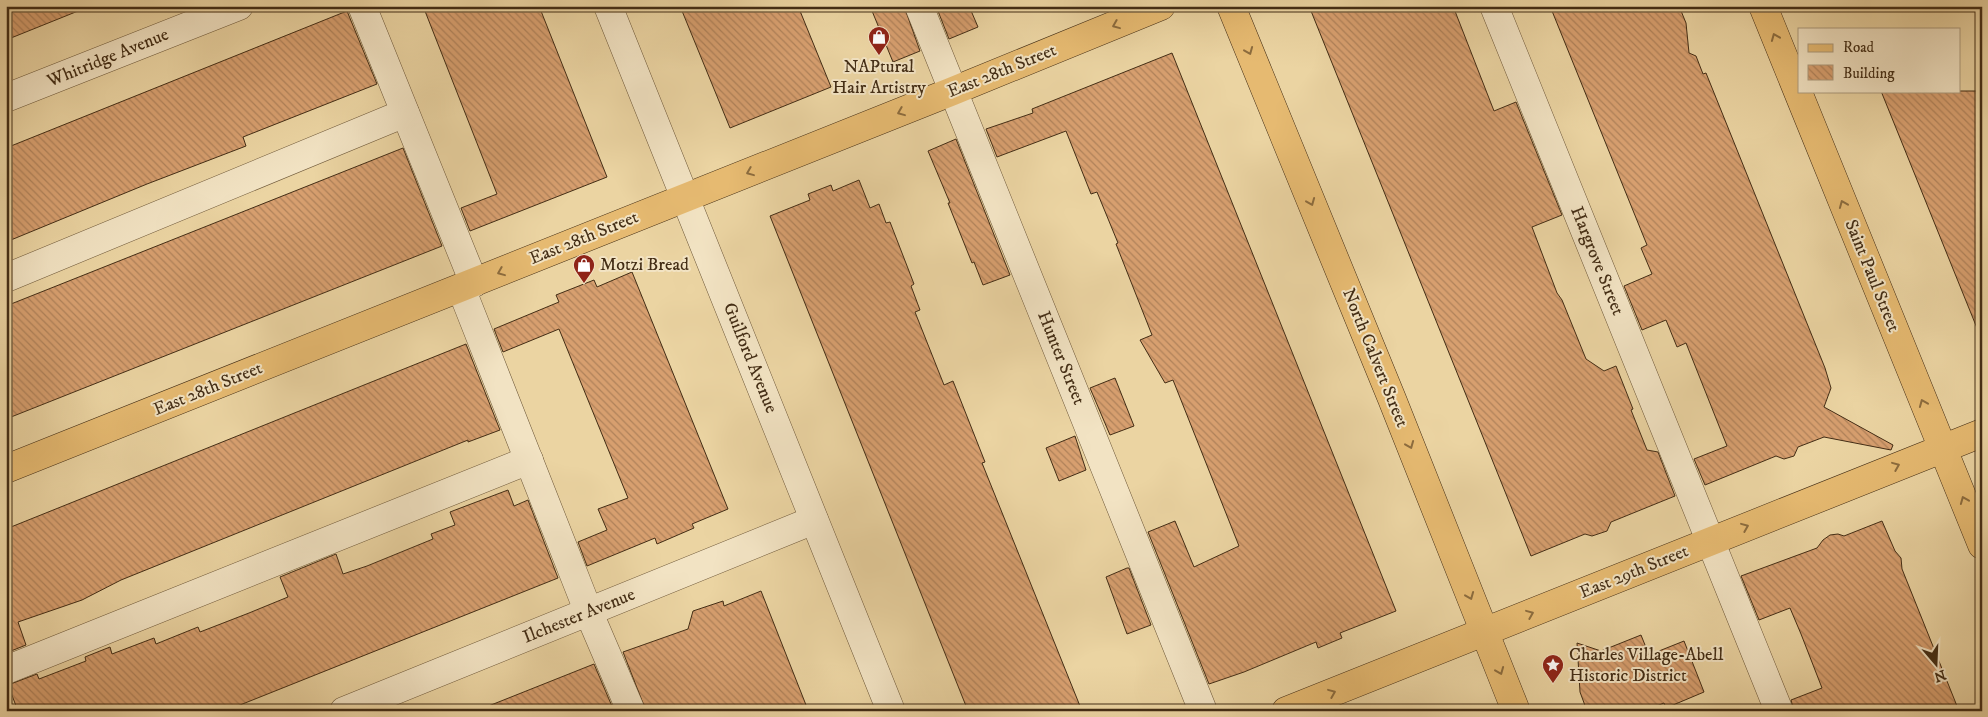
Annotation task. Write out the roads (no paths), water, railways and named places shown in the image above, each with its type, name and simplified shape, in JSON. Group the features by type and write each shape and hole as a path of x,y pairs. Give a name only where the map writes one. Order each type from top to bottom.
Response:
{"main road":[{"name":"East 28th Street","path":"6,469 953,91 1161,6"},
{"name":"North Calvert Street","path":"1231,6 1392,399 1516,711"},
{"name":"Saint Paul Street","path":"1763,6 1982,545"},
{"name":"East 29th Street","path":"1286,711 1982,433"}],"street":[{"name":"Whitridge Avenue","path":"6,98 239,6"},
{"path":"362,6 405,114 468,285 529,460 589,612 631,711"},
{"name":"Guilford Avenue","path":"608,6 891,711"},
{"name":"Hunter Street","path":"919,6 1203,711"},
{"name":"Hargrove Street","path":"1494,6 1779,711"},
{"path":"6,278 405,114"},
{"path":"6,670 529,460"},
{"name":"Ilchester Avenue","path":"344,711 814,520"}],"place":[{"name":"NAPtural Hair Artistry","path":"879,56"},
{"name":"Motzi Bread","path":"584,284"},
{"name":"Charles Village-Abell Historic District","path":"1553,684"}]}
